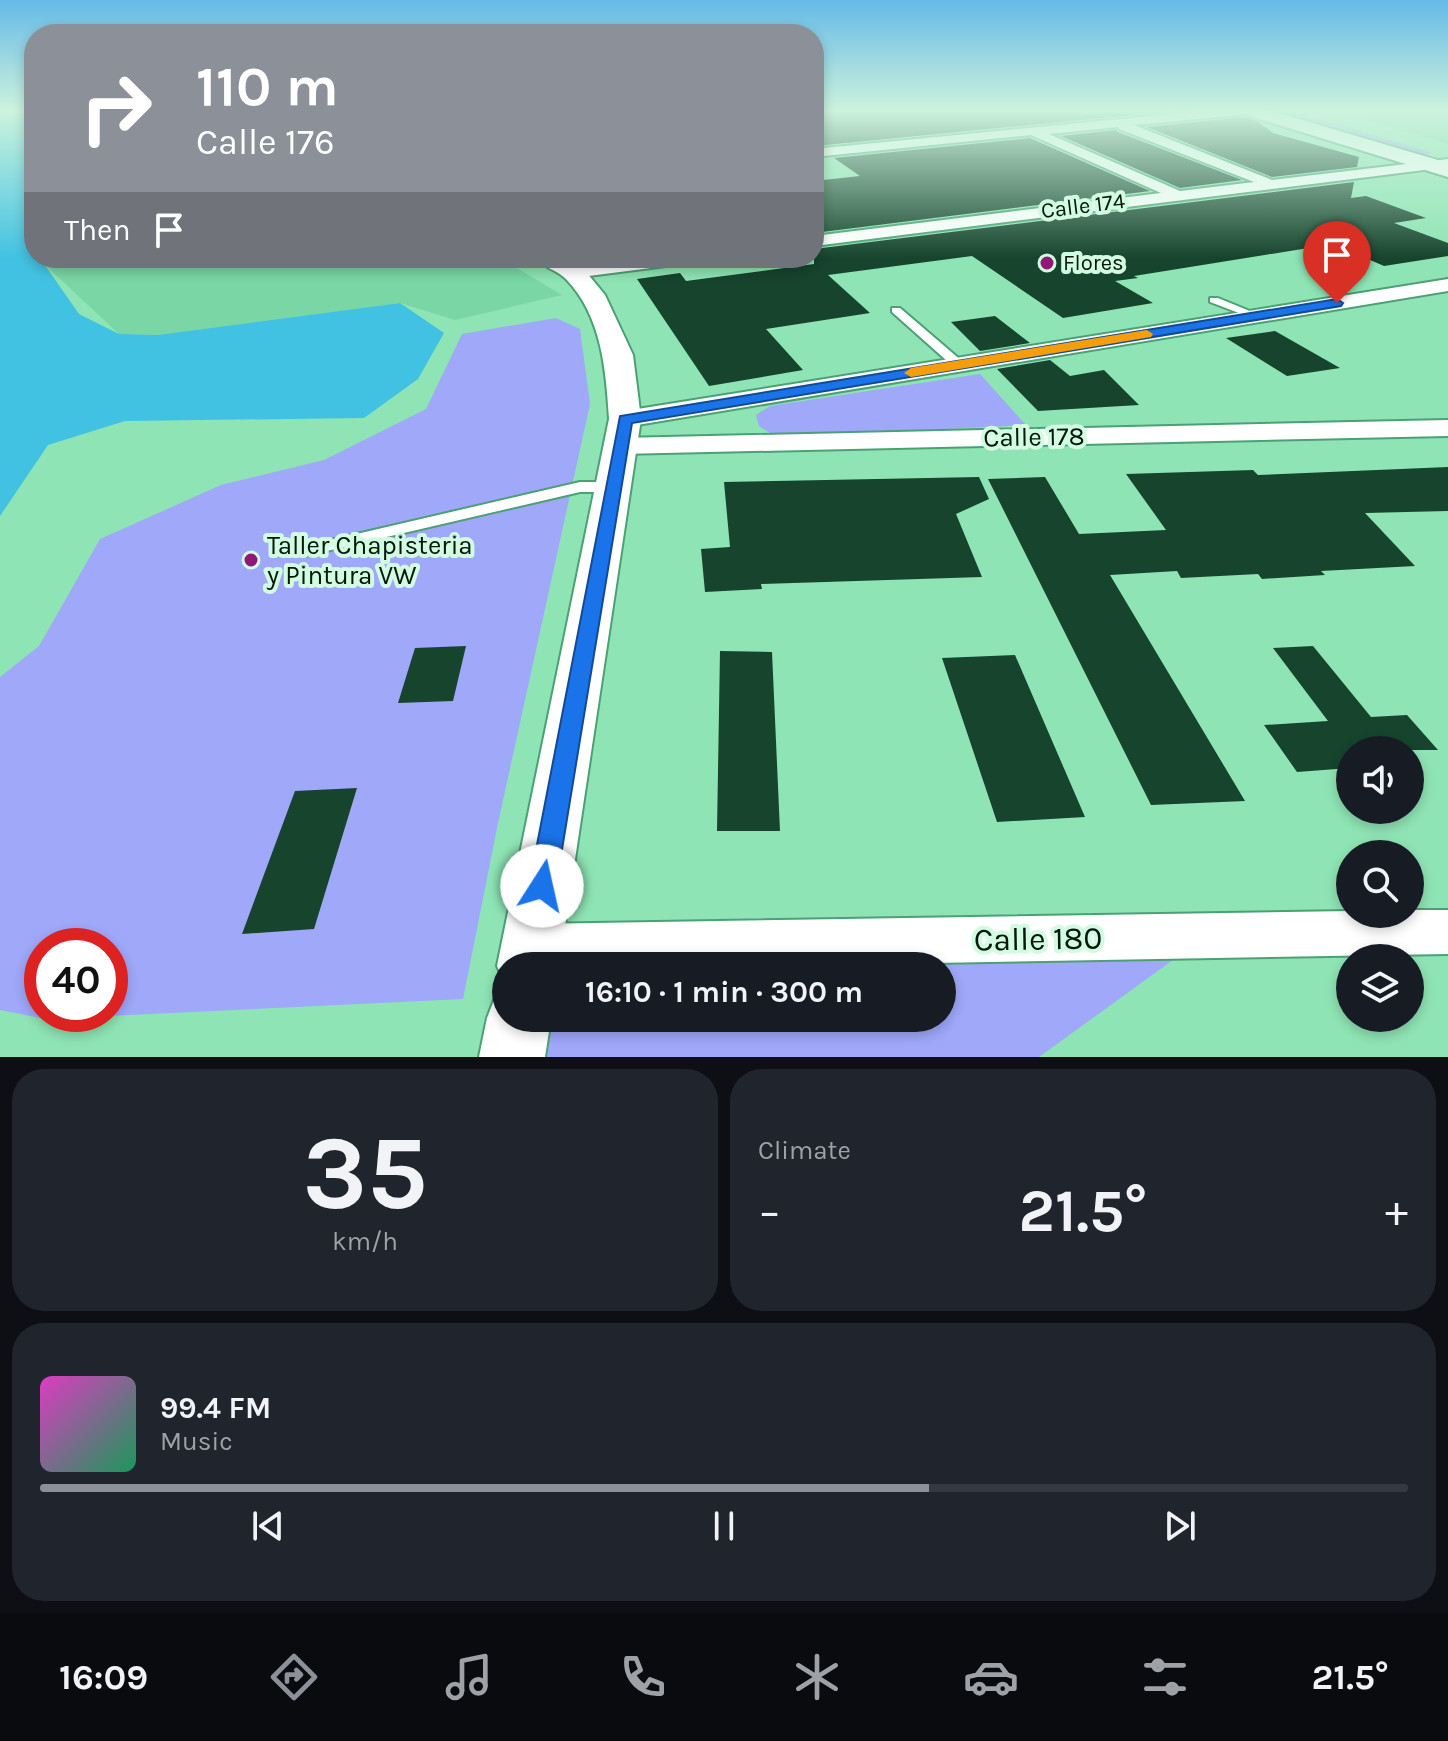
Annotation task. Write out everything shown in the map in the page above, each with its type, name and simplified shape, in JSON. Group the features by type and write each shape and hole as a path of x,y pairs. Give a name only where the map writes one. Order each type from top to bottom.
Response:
{"highway":[{"path":"1419,159 1442,166"}],"street":[{"path":"1096,159 1175,194"},
{"path":"1211,159 1271,183"},
{"name":"Calle 174","path":"824,240 1175,194 1442,166"},
{"path":"531,952 619,451 619,355 592,295 566,268"},
{"path":"573,272 604,268"},
{"path":"619,451 959,365 1448,285"},
{"name":"Calle 178","path":"619,451 1448,428"},
{"name":"Calle 180","path":"714,952 1448,932"},
{"path":"512,1057 516,1032"}],"lane":[{"path":"1214,300 1256,316"},
{"path":"896,310 959,365"},
{"path":"305,551 580,487 619,451"}],"shaded area":[{"path":"0,159 24,159 24,268 47,268 79,314 119,334 158,335 400,303 444,333 418,379 364,418 125,421 48,445 0,516"},
{"path":"48,268 517,268 562,295 455,320 400,303 158,335 119,334"},
{"path":"556,318 580,329 590,404 498,823 463,999 128,1015 128,928 24,928 24,1015 0,1010 0,677 39,646 100,539 221,485 324,460 426,409 462,334"},
{"path":"980,374 1026,425 797,436 770,433 759,426 756,415 770,406"},
{"path":"1206,936 1039,1057 512,1057 516,1032 956,1032 956,952 844,952"}],"building":[{"path":"836,159 1078,159 1150,191 824,232 824,180 860,176"},
{"path":"1114,159 1189,159 1242,180 1180,188"},
{"path":"1228,159 1359,159 1357,167 1272,177"},
{"path":"1354,182 1351,198 1366,196 1426,218 1394,223 1448,243 1448,256 1384,266 1333,244 1134,276 1138,278 1115,281 1153,303 1063,318 972,256 828,275 870,313 766,329 803,370 709,386 637,279 680,273 686,281 784,268 824,268 824,248"},
{"path":"995,316 1030,343 980,351 951,322"},
{"path":"1275,331 1340,368 1287,376 1226,338"},
{"path":"1050,360 1070,376 1104,370 1139,405 1038,411 997,369"},
{"path":"1448,467 1448,511 1365,513 1415,566 1321,571 1325,575 1262,579 1258,574 1181,578 1177,571 1110,575 1245,801 1151,805 988,479 1045,477 1079,534 1166,530 1126,474 1253,470 1258,475"},
{"path":"979,477 989,499 956,514 982,577 761,584 762,589 705,592 701,549 730,547 724,482"},
{"path":"466,646 453,701 398,703 415,648"},
{"path":"1313,646 1371,717 1407,715 1438,750 1424,750 1424,736 1336,736 1336,769 1297,772 1264,725 1328,721 1273,648"},
{"path":"720,651 772,652 780,831 717,831"},
{"path":"1015,655 1085,817 997,822 942,658"},
{"path":"357,788 314,929 242,934 295,791"}],"slow traffic":[{"path":"911,373 1147,334"}],"place":[{"name":"Flores","path":"1047,263"},
{"name":"Taller Chapisteria y Pintura VW","path":"251,560"}],"route":[{"path":"542,886 625,419 1337,303"}]}
